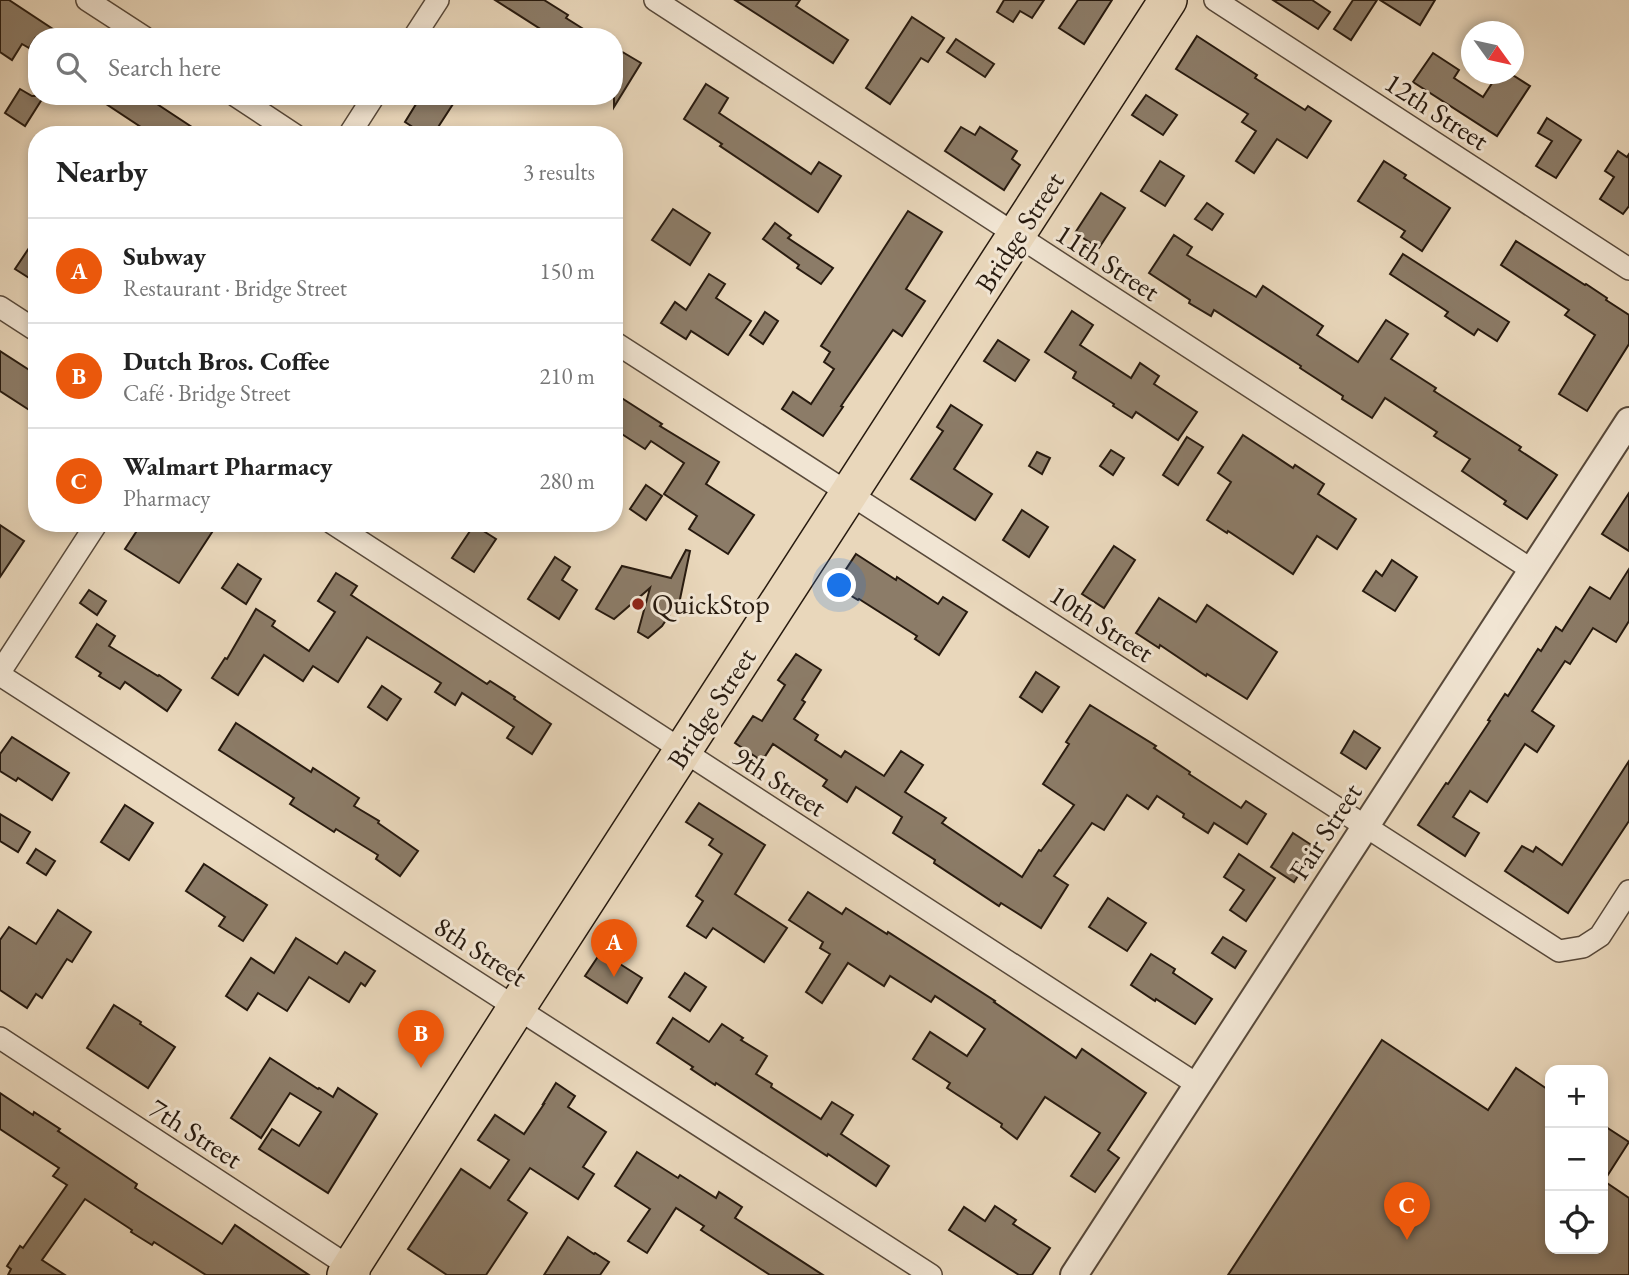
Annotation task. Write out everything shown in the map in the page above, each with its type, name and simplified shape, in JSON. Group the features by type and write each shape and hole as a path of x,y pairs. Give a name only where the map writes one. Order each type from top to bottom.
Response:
{"highway":[{"name":"Bridge Street","path":"353,1273 517,1007 1168,0"}],"street":[{"path":"87,0 130,28"},
{"path":"420,28 438,0"},
{"name":"11th Street","path":"655,0 1532,570"},
{"name":"12th Street","path":"1215,0 1629,269"},
{"path":"250,105 281,126"},
{"path":"355,126 368,105"},
{"path":"0,307 28,325"},
{"name":"10th Street","path":"623,348 1559,951 1583,947 1600,936 1629,891"},
{"name":"Fair Street","path":"1074,1275 1629,421"},
{"path":"0,674 91,532"},
{"name":"9th Street","path":"346,532 1198,1085"},
{"name":"8th Street","path":"0,674 931,1275"},
{"name":"7th Street","path":"0,1038 353,1273"}],"building":[{"path":"0,0 9,0 51,28 28,28 28,47 22,44 12,60 0,52"},
{"path":"495,0 544,0 568,15 566,18 582,28 539,28"},
{"path":"735,0 800,0 796,6 848,40 833,63"},
{"path":"1004,0 1044,0 1032,18 1020,11 1013,22 997,12"},
{"path":"1078,0 1112,0 1084,44 1059,28"},
{"path":"1273,0 1312,0 1330,12 1318,29"},
{"path":"1353,0 1377,0 1351,40 1334,29"},
{"path":"1380,0 1435,0 1420,25"},
{"path":"912,17 944,38 928,62 921,58 890,104 866,88"},
{"path":"1197,36 1305,110 1308,106 1331,121 1307,158 1277,139 1254,173 1236,161 1256,131 1242,122 1248,114 1176,69"},
{"path":"956,39 994,64 985,77 947,52"},
{"path":"623,52 641,63 623,92"},
{"path":"1433,53 1459,70 1454,78 1483,97 1491,84 1524,82 1530,86 1497,136 1413,82"},
{"path":"706,84 728,98 719,113 811,174 819,162 841,176 818,212 684,119"},
{"path":"20,89 28,94 28,105 38,105 25,126 5,113"},
{"path":"1146,95 1177,115 1163,135 1132,115"},
{"path":"108,105 159,105 190,126 139,126"},
{"path":"415,105 452,105 439,126 411,126 405,122"},
{"path":"1547,118 1581,140 1556,178 1536,166 1552,141 1538,133"},
{"path":"961,127 975,135 980,127 1017,151 1012,159 1020,165 1004,190 945,151"},
{"path":"1618,151 1627,157 1629,154 1629,206 1623,214 1600,199 1614,177 1605,171"},
{"path":"1160,161 1184,176 1165,206 1141,191"},
{"path":"1384,161 1406,175 1404,178 1450,208 1422,251 1401,237 1405,231 1358,201"},
{"path":"1101,193 1125,208 1099,248 1075,233"},
{"path":"1207,203 1223,214 1212,230 1195,219"},
{"path":"673,209 710,233 690,265 652,240"},
{"path":"908,211 942,232 906,289 925,301 902,336 893,330 823,436 782,409 793,392 811,404 834,369 824,362 830,352 821,346"},
{"path":"775,223 791,235 788,238 833,268 821,284 763,239"},
{"path":"1174,235 1192,247 1187,255 1256,297 1263,286 1323,326 1317,335 1358,362 1386,320 1408,334 1391,359 1436,388 1434,391 1521,447 1519,450 1557,475 1527,519 1462,471 1470,459 1434,436 1437,432 1385,398 1372,418 1342,399 1343,396 1300,368 1301,366 1214,310 1211,316 1189,303 1190,300 1149,273"},
{"path":"1516,241 1586,284 1629,315 1629,344 1587,411 1559,394 1595,335 1565,315 1569,310 1501,265"},
{"path":"28,250 28,277 15,269"},
{"path":"1403,254 1509,322 1497,341 1478,329 1474,335 1445,316 1448,312 1390,274"},
{"path":"709,274 725,284 716,298 751,321 728,355 691,331 686,339 661,323 675,302 686,310"},
{"path":"1072,311 1093,325 1080,345 1131,378 1140,363 1159,376 1154,384 1197,412 1178,440 1136,412 1132,418 1113,406 1114,404 1073,378 1076,372 1045,352"},
{"path":"765,312 778,321 763,344 750,335"},
{"path":"998,340 1029,360 1015,381 984,361"},
{"path":"0,351 28,369 28,409 0,391"},
{"path":"623,399 662,424 660,426 719,462 706,484 754,515 728,554 689,529 697,516 664,494 684,463 651,441 645,449 623,435"},
{"path":"951,405 982,425 954,469 992,494 975,520 911,479 943,431 937,427"},
{"path":"1243,435 1293,468 1295,465 1324,484 1318,494 1356,519 1337,549 1317,536 1293,574 1207,520 1231,482 1218,473"},
{"path":"1187,437 1203,447 1178,485 1163,475"},
{"path":"1111,450 1124,458 1113,475 1100,466"},
{"path":"1037,452 1050,458 1042,474 1029,466"},
{"path":"646,485 662,496 646,520 630,509"},
{"path":"1629,493 1629,551 1602,534"},
{"path":"1022,510 1048,527 1029,557 1003,540"},
{"path":"0,525 24,541 0,577"},
{"path":"136,532 212,532 179,583 125,549"},
{"path":"469,532 485,532 496,539 474,572 452,558"},
{"path":"1114,546 1135,560 1104,608 1082,594"},
{"name":"QuickStop","path":"686,550 690,551 680,599 662,626 648,638 638,632 650,588 614,619 596,609 622,566 671,578"},
{"path":"856,554 938,604 943,597 967,612 939,655 915,639 917,636 835,586"},
{"path":"555,557 570,567 562,580 577,590 559,619 528,599"},
{"path":"1392,560 1417,577 1395,611 1363,591 1376,571 1382,576"},
{"path":"238,564 261,579 246,604 222,588"},
{"path":"1629,569 1629,621 1616,642 1593,628 1570,664 1565,661 1532,711 1554,726 1537,752 1525,744 1487,802 1470,791 1453,817 1479,833 1465,856 1418,825 1490,721 1488,720 1505,694 1508,696 1538,649 1541,651 1556,627 1562,631 1590,587 1610,599"},
{"path":"336,573 357,586 351,595 487,684 490,681 515,697 514,699 551,724 532,754 507,738 514,727 462,693 455,705 435,692 441,683 367,637 338,682 313,666 303,681 264,655 238,695 212,678 225,658 227,659 256,609 275,621 272,626 309,651 335,612 318,601"},
{"path":"89,590 106,601 97,615 80,603"},
{"path":"1159,598 1196,622 1207,605 1277,652 1247,699 1136,633"},
{"path":"97,624 115,636 109,646 181,690 167,711 125,682 120,689 76,657"},
{"path":"796,654 821,670 802,700 805,702 794,719 818,735 815,740 841,757 845,751 884,776 901,751 923,765 905,792 946,818 942,823 1022,877 1074,805 1043,784 1090,705 1156,746 1154,748 1190,772 1189,774 1241,808 1246,801 1266,814 1247,844 1214,823 1208,833 1157,796 1148,809 1127,795 1104,830 1092,823 1054,876 1068,885 1041,928 1001,903 999,906 893,833 902,817 856,787 847,802 823,786 827,780 773,744 762,761 735,743 753,716 762,721 785,685 778,680"},
{"path":"1036,672 1059,687 1042,712 1020,697"},
{"path":"382,686 401,699 387,720 368,707"},
{"path":"236,723 311,772 313,768 359,798 354,806 379,821 378,823 418,851 400,876 376,859 378,855 336,829 334,832 290,804 294,798 219,750"},
{"path":"1354,731 1380,748 1366,769 1341,753"},
{"path":"12,737 69,773 52,800 18,778 16,781 0,771 0,754"},
{"path":"1629,761 1629,821 1568,913 1505,871 1522,846 1533,852 1536,847 1562,865"},
{"path":"699,803 765,845 735,894 787,928 764,962 713,928 706,938 687,926 703,901 696,896 722,854 709,845 713,839 686,822"},
{"path":"125,805 153,823 129,860 101,842"},
{"path":"0,814 30,832 18,852 0,841"},
{"path":"1293,833 1316,848 1294,882 1271,867"},
{"path":"36,849 55,861 46,875 27,863"},
{"path":"1239,854 1275,878 1246,921 1230,910 1244,890 1224,877"},
{"path":"204,864 267,905 243,941 219,926 225,917 186,891"},
{"path":"808,892 842,914 846,908 887,934 888,932 995,1001 1076,1058 1082,1049 1146,1093 1108,1150 1119,1158 1095,1192 1071,1176 1100,1133 1045,1097 1017,1139 1001,1127 1002,1124 947,1088 950,1083 913,1059 930,1032 967,1056 985,1029 935,996 931,1002 890,976 884,986 848,963 822,1003 806,992 830,954 820,948 823,942 789,920"},
{"path":"1108,898 1146,923 1127,951 1089,927"},
{"path":"58,910 91,932 72,962 67,959 42,998 36,994 27,1008 0,990 0,940 9,927 36,944"},
{"path":"1223,937 1246,951 1235,968 1212,953"},
{"path":"296,938 337,964 345,952 375,971 365,986 361,983 349,1002 309,977 287,1011 258,993 247,1010 226,996 251,958 274,973"},
{"path":"601,952 642,978 627,1003 585,976"},
{"path":"1151,954 1175,969 1173,973 1212,999 1195,1024 1131,985"},
{"path":"685,973 706,987 690,1011 669,997"},
{"path":"114,1005 175,1047 148,1088 87,1048"},
{"path":"673,1018 709,1042 722,1024 743,1038 741,1040 767,1056 756,1074 772,1084 771,1087 821,1119 832,1102 853,1115 841,1134 889,1166 876,1186 716,1083 715,1085 657,1043"},
{"path":"1382,1040 1488,1110 1516,1068 1545,1088 1545,1254 1608,1254 1608,1184 1629,1198 1629,1275 1228,1275"},
{"path":"270,1058 333,1097 338,1088 377,1114 328,1193 259,1149 272,1129 299,1146 321,1112 290,1093 261,1138 231,1118"},
{"path":"556,1083 575,1096 568,1107 606,1132 583,1167 594,1174 578,1199 530,1168 508,1200 527,1213 486,1275 447,1275 408,1249 461,1169 490,1188 509,1160 478,1140 495,1115 524,1134"},
{"path":"0,1093 60,1129 58,1131 137,1184 135,1188 222,1244 235,1225 309,1275 206,1275 154,1242 152,1245 131,1232 132,1230 85,1199 42,1260 65,1275 8,1275 11,1269 7,1266 20,1246 23,1248 67,1185 53,1176 59,1168 0,1129"},
{"path":"1608,1128 1629,1142 1608,1175"},
{"path":"637,1152 716,1198 719,1192 742,1207 735,1218 823,1275 770,1275 701,1230 704,1226 676,1208 647,1253 628,1241 650,1209 615,1186"},
{"path":"995,1206 1016,1220 1013,1224 1050,1248 1032,1275 1019,1275 949,1230 964,1207 985,1221"},
{"path":"568,1237 609,1262 600,1275 544,1275"}],"place":[{"name":"QuickStop","path":"638,604"},
{"name":"Subway","path":"614,977"},
{"name":"Dutch Bros. Coffee","path":"421,1068"},
{"name":"Walmart Pharmacy","path":"1407,1240"}]}
